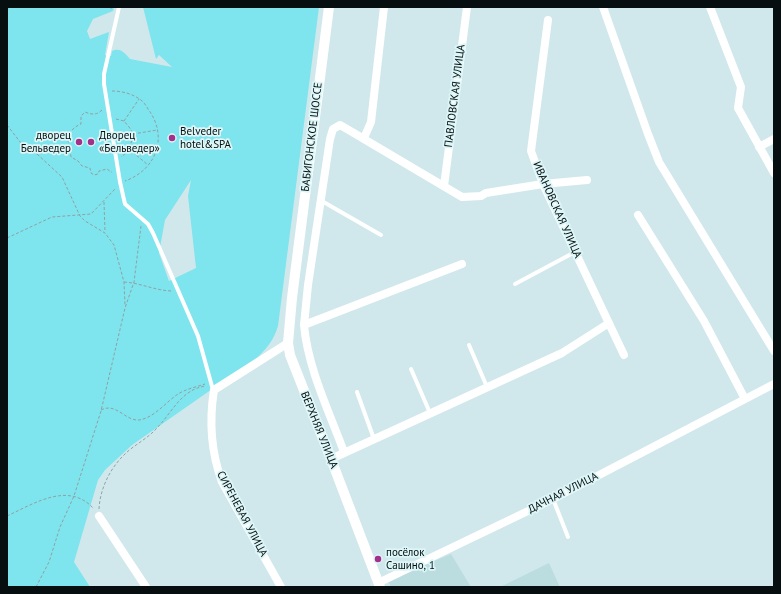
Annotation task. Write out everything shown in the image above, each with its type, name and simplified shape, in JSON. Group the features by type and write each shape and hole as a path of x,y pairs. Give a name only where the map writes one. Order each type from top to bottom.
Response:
{"street":[{"name":"БАБИГОНСКОЕ ШОССЕ","path":"296,268 329,7"},
{"path":"364,138 371,122 384,7"},
{"name":"ПАВЛОВСКАЯ УЛИЦА","path":"444,186 467,7"},
{"path":"603,7 659,162 774,351"},
{"path":"710,7 741,87 738,108 774,173"},
{"name":"ИВАНОВСКАЯ УЛИЦА","path":"548,20 531,151 543,184 624,355"},
{"path":"344,452 311,364 305,340 304,325 320,200 333,129 340,125 462,197 481,196 486,192 543,184 587,180"},
{"path":"760,147 774,140"},
{"path":"638,215 704,321 745,399"},
{"path":"304,325 462,264"},
{"name":"ВЕРХНЯЯ УЛИЦА","path":"296,268 288,343 295,369 379,585"},
{"path":"331,459 562,353 609,323"},
{"path":"212,386 288,343"},
{"name":"ДАЧНАЯ УЛИЦА","path":"379,585 553,499 774,384"},
{"name":"СИРЕНЕВАЯ УЛИЦА","path":"212,386 211,427 213,452 222,482 281,587"},
{"path":"99,516 146,587"}],"lane":[{"path":"119,7 104,74 107,105 125,204 142,218 153,233 198,336 212,386"},
{"path":"320,200 381,235"},
{"path":"515,284 576,252"},
{"path":"469,345 487,387"},
{"path":"411,368 430,413"},
{"path":"357,392 374,439"},
{"path":"553,499 568,537"}],"path":[{"path":"7,15 8,7"},
{"path":"7,238 52,217 91,214 120,182 137,175 149,165 157,149 158,130 151,113 139,98 123,92 105,92"},
{"path":"124,120 139,98"},
{"path":"107,105 98,114 85,112 81,116 81,124 76,126 67,134 71,157 78,161 82,166 90,168 91,173 94,175 98,174 99,171 107,169 110,172 118,172"},
{"path":"110,118 124,120 132,134 128,149 124,155 116,159"},
{"path":"7,125 24,147 37,154 62,177 80,216 106,233 114,245 124,282 125,308"},
{"path":"132,134 158,130"},
{"path":"37,154 54,150 58,147 69,144"},
{"path":"128,149 149,165"},
{"path":"104,201 106,233"},
{"path":"36,587 48,562 60,528 74,496 101,410 125,308 134,282 142,218"},
{"path":"124,282 134,282 162,291 179,291"},
{"path":"99,516 99,504 106,480 124,455 156,430 172,409 187,393 202,386 212,386"},
{"path":"101,410 106,408 114,409 130,418 140,420 149,417 179,393 212,386"},
{"path":"7,516 39,501 58,495 74,496 87,501 99,516"}],"shaded area":[{"path":"7,7 114,7 113,11 93,19 87,31 90,39 109,32 105,55 111,56 112,51 120,50 130,59 172,67 159,55 156,59 143,7 319,7 278,326 273,339 258,357 132,445 105,470 98,480 74,562 90,587 7,587","holes":["191,180 188,196 196,268 169,281 159,253 165,220"]},
{"path":"451,554 471,587 391,587 388,580"},
{"path":"549,563 560,587 500,587"}],"place":[{"name":"Belveder hotel&SPA","path":"172,138"},
{"name":"дворец Бельведер","path":"79,142"},
{"name":"Дворец «Бельведер»","path":"91,142"},
{"name":"посёлок Сашино, 1","path":"378,559"}]}
